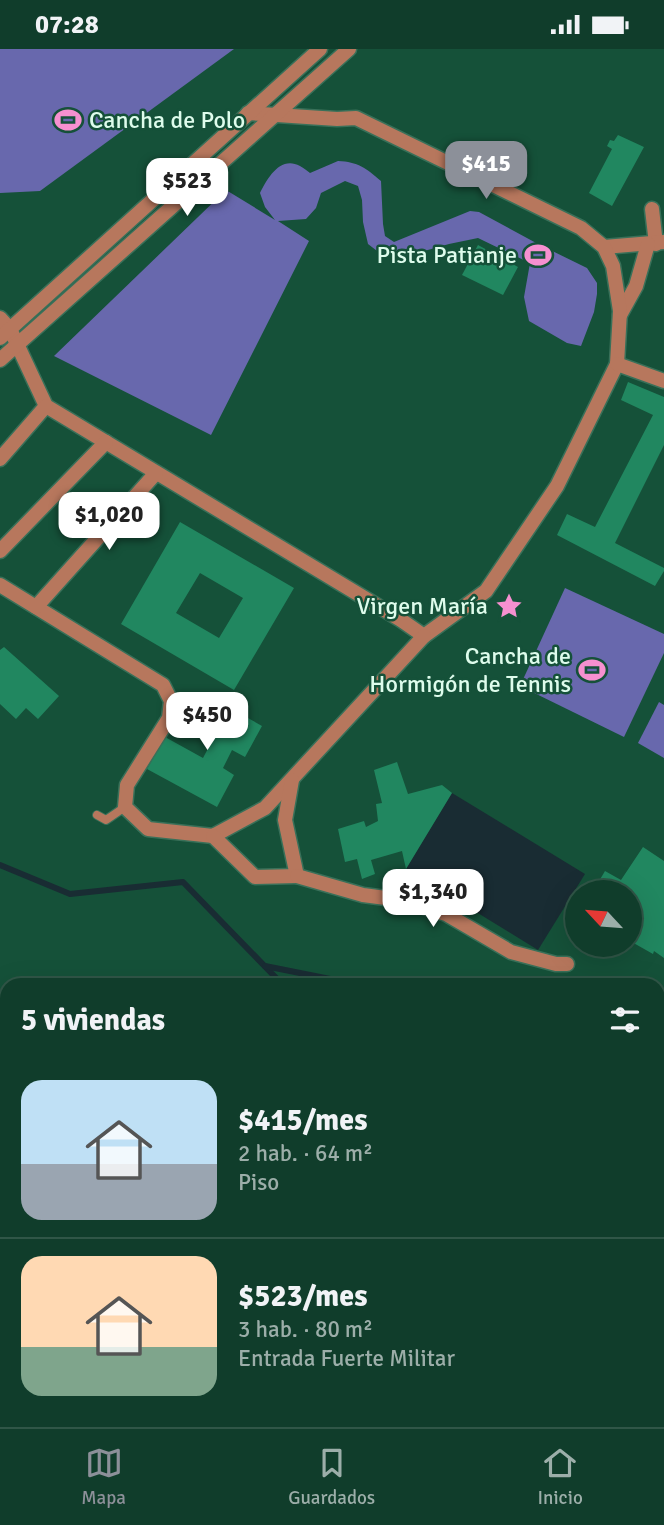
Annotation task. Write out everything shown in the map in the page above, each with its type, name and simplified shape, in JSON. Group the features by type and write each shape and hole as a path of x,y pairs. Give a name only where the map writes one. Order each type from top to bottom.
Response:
{"street":[{"path":"5,334 320,49"},
{"path":"0,360 349,49"},
{"path":"0,585 163,685 171,701 169,718 127,785 125,807 148,829 214,836 265,808 424,636 486,591 557,486 617,364 619,317 613,266 604,247 581,228 356,118 248,113"},
{"path":"619,317 656,243 652,209"},
{"path":"604,247 656,243"},
{"path":"0,318 5,334 17,344 46,406 424,636"},
{"path":"617,364 664,381"},
{"path":"0,459 46,406"},
{"path":"0,551 106,442"},
{"path":"36,607 156,473"},
{"path":"292,779 285,820 297,876"},
{"path":"214,836 255,877 297,876 363,895 401,900 446,915 511,952 556,964 567,964"}],"lane":[{"path":"97,815 106,820 125,807"}],"shaded area":[{"name":"Cancha de Polo","path":"0,49 234,49 40,191 0,193"},
{"path":"338,161 361,167 381,181 385,236 394,242 470,211 479,212 587,268 597,283 597,294 594,312 581,346 567,343 529,321 524,297 530,263 478,238 403,257 381,254 368,244 358,186 345,181 321,193 316,208 306,219 278,221 309,241 211,435 54,356 226,190 275,220 265,207 260,193 275,170 293,163 310,173"},
{"name":"Cancha de Hormigón de Tennis","path":"565,588 664,634 664,653 624,737 520,686"},
{"path":"659,702 664,705 664,758 638,743"}],"water":[{"path":"452,793 585,874 581,880 565,880 565,906 538,950 406,869"}],"building":[{"path":"618,135 644,147 612,206 589,193 612,149 607,146 610,140 614,141"},
{"path":"478,245 518,267 503,295 462,275"},
{"path":"628,382 664,397 664,445 615,543 664,568 655,586 557,535 567,514 595,527 653,415 621,400"},
{"path":"180,522 294,588 234,690 121,624","holes":["200,573 243,598 219,638 176,613"]},
{"path":"4,647 59,696 38,719 26,708 16,719 0,704 0,650"},
{"path":"207,695 262,726 245,757 232,750 223,768 234,775 217,807 147,769 165,737 203,758 213,739 191,724"},
{"path":"397,762 408,794 442,785 452,793 406,869 402,851 371,860 375,874 362,879 357,859 345,862 338,829 364,821 366,827 378,821 376,804 382,803 374,770"},
{"path":"643,847 664,861 664,958 654,951 653,954 642,948 642,880 621,880"},
{"path":"605,871 621,880 600,880"}],"waterway":[{"path":"0,865 70,894 183,882 276,978"},
{"path":"265,966 325,978"}],"place":[{"name":"Cancha de Polo","path":"68,120"},
{"name":"Pista Patianje","path":"538,255"},
{"name":"Virgen María","path":"509,606"},
{"name":"Cancha de Hormigón de Tennis","path":"592,670"}]}
